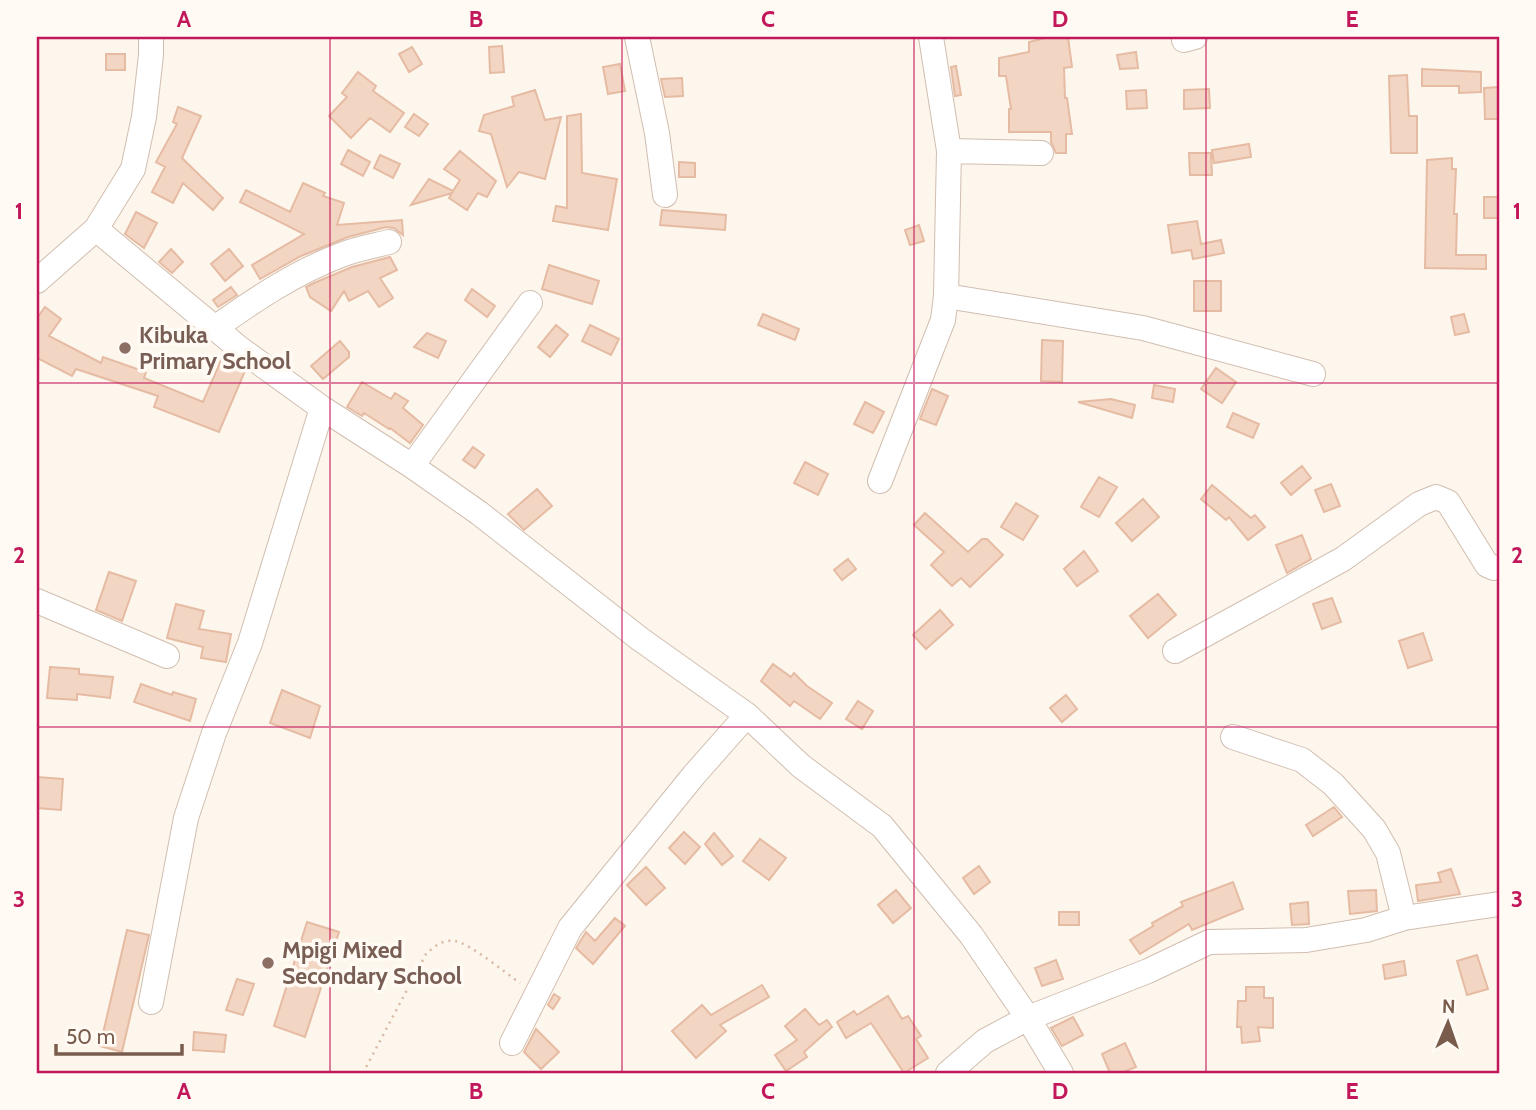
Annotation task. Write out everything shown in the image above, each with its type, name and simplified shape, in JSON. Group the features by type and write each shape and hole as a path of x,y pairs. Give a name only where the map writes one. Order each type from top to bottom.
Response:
{"street":[{"path":"37,281 96,229 133,169 144,117 151,55 150,37"},
{"path":"637,37 657,132 665,195"},
{"path":"880,481 943,320 946,296 949,151 932,37"},
{"path":"949,151 1041,153"},
{"path":"96,229 215,328 322,408 479,513 640,639 747,715 801,766 882,826 971,936 1028,1018 1061,1073"},
{"path":"215,328 288,281 341,255 388,242"},
{"path":"946,296 1143,328 1313,373"},
{"path":"412,466 530,303"},
{"path":"151,1002 186,818 214,733 250,643 322,408"},
{"path":"1175,652 1343,559 1419,504 1436,497 1448,502 1487,565 1499,567"},
{"path":"37,601 167,656"},
{"path":"512,1043 569,928 694,775 747,715"},
{"path":"1233,737 1302,760 1333,784 1374,829 1388,853 1404,918"},
{"path":"948,1073 985,1041 1028,1018 1148,971 1209,942 1306,940 1366,930 1404,918 1499,904"}],"path":[{"path":"363,1073 426,954 440,942 456,941 481,955 536,995"}],"building":[{"path":"1049,37 1068,37 1072,67 1064,68 1065,98 1072,134 1066,134 1066,153 1056,153 1051,142 1051,132 1009,132 1011,109 1006,76 999,76 999,58 1029,52 1029,42"},
{"path":"502,46 504,72 490,73 489,47"},
{"path":"412,47 422,64 409,72 399,54"},
{"path":"1136,52 1138,68 1120,69 1117,55"},
{"path":"106,54 125,54 125,70 106,70"},
{"path":"620,64 625,91 608,94 603,67"},
{"path":"956,66 961,95 955,96 951,67"},
{"path":"1422,69 1481,72 1481,92 1459,93 1459,86 1422,86"},
{"path":"358,72 376,86 373,91 404,113 390,132 370,118 351,138 329,116 347,97 342,93"},
{"path":"1407,75 1409,116 1417,116 1417,153 1391,153 1389,76"},
{"path":"682,78 683,96 665,97 661,79"},
{"path":"1499,87 1499,119 1485,119 1484,88"},
{"path":"1209,89 1210,108 1184,109 1184,90"},
{"path":"535,90 545,120 561,117 545,179 519,172 507,187 491,134 479,131 484,115 514,106 512,97"},
{"path":"1146,90 1147,108 1127,109 1126,91"},
{"path":"178,107 201,116 182,158 223,198 213,210 183,183 173,203 152,192 165,167 156,162 177,124 173,122"},
{"path":"414,114 428,124 419,136 405,127"},
{"path":"581,114 582,173 617,179 608,230 553,221 556,206 567,208 567,116"},
{"path":"1249,144 1251,157 1214,163 1212,150"},
{"path":"348,150 370,162 363,176 341,164"},
{"path":"460,151 496,181 487,197 478,193 467,210 449,198 452,193 411,205 429,179 453,191 460,180 444,169"},
{"path":"1189,153 1211,153 1212,175 1190,175"},
{"path":"380,155 400,164 393,178 374,168"},
{"path":"1452,158 1452,169 1456,169 1456,255 1486,255 1486,269 1425,268 1427,160"},
{"path":"679,162 695,163 695,177 679,177"},
{"path":"303,183 325,193 323,196 344,203 337,225 402,220 403,235 394,228 386,227 348,237 301,256 260,279 252,265 304,234 240,202 246,190 290,212"},
{"path":"1484,197 1499,197 1499,218 1484,218"},
{"path":"662,210 726,215 725,230 660,225"},
{"path":"136,212 157,223 144,248 125,234"},
{"path":"1197,221 1201,244 1221,240 1224,253 1193,259 1191,250 1172,253 1168,225"},
{"path":"919,225 924,241 910,245 905,230"},
{"path":"171,249 183,262 172,273 159,262"},
{"path":"229,249 243,266 225,281 211,264"},
{"path":"390,257 397,270 380,278 393,298 379,307 368,291 349,301 344,291 331,311 310,297 306,287 314,283 352,267"},
{"path":"549,265 599,281 592,304 542,289"},
{"path":"1194,281 1221,281 1221,311 1194,311"},
{"path":"231,287 237,295 218,307 213,300"},
{"path":"472,289 495,306 487,317 465,300"},
{"path":"45,307 61,319 49,336 101,363 103,357 146,372 144,378 203,402 221,360 242,368 245,371 219,432 154,407 158,396 76,369 72,376 37,358 37,318"},
{"path":"763,314 799,329 795,340 758,325"},
{"path":"1464,314 1469,332 1455,335 1451,317"},
{"path":"556,325 568,335 550,357 538,347"},
{"path":"590,325 619,339 611,355 582,341"},
{"path":"427,333 446,341 438,358 414,347"},
{"path":"1042,340 1063,341 1062,382 1041,381"},
{"path":"340,341 349,352 349,357 323,379 311,366"},
{"path":"1216,368 1236,382 1222,403 1201,389"},
{"path":"362,382 391,399 395,393 408,401 403,408 423,425 410,443 364,413 362,416 347,407"},
{"path":"1154,385 1175,389 1173,402 1152,398"},
{"path":"932,389 948,396 936,425 920,419"},
{"path":"1111,399 1135,405 1132,418 1078,402"},
{"path":"865,402 884,412 873,433 854,424"},
{"path":"1233,413 1259,424 1253,438 1227,427"},
{"path":"473,447 484,455 475,468 463,460"},
{"path":"805,462 828,474 818,495 794,483"},
{"path":"1302,466 1311,478 1291,495 1281,483"},
{"path":"1099,477 1117,487 1099,517 1081,507"},
{"path":"1331,484 1340,506 1324,512 1315,490"},
{"path":"1212,485 1251,518 1255,515 1265,527 1248,540 1229,517 1226,520 1201,499"},
{"path":"537,489 552,506 524,530 508,514"},
{"path":"1143,499 1159,517 1132,541 1116,523"},
{"path":"1016,503 1038,516 1023,540 1001,527"},
{"path":"925,513 968,552 982,539 987,539 1003,555 970,587 961,578 952,586 931,565 944,552 914,525"},
{"path":"1302,535 1311,559 1287,573 1276,545"},
{"path":"1084,551 1098,571 1077,586 1064,569"},
{"path":"848,559 856,569 842,580 834,570"},
{"path":"109,572 136,581 122,621 96,610"},
{"path":"1158,594 1176,615 1148,638 1130,616"},
{"path":"1332,598 1341,622 1322,629 1313,604"},
{"path":"176,604 204,611 199,629 231,634 226,662 201,658 203,647 167,638"},
{"path":"940,610 953,625 926,649 913,635"},
{"path":"1423,633 1432,660 1408,668 1399,641"},
{"path":"773,664 791,677 794,673 807,686 832,703 820,719 794,701 790,706 761,681"},
{"path":"50,667 79,669 79,674 113,677 110,698 77,694 77,700 47,698"},
{"path":"141,684 172,695 173,692 196,699 190,721 134,702"},
{"path":"282,690 320,706 310,738 270,723"},
{"path":"1066,695 1077,709 1062,722 1050,708"},
{"path":"858,701 873,711 862,729 846,719"},
{"path":"37,777 63,779 61,810 37,808"},
{"path":"1334,807 1342,817 1313,836 1306,825"},
{"path":"684,832 700,847 685,864 669,848"},
{"path":"714,833 733,856 722,865 705,844"},
{"path":"760,839 786,858 769,880 743,861"},
{"path":"979,866 990,882 974,894 963,878"},
{"path":"646,867 665,888 646,905 627,885"},
{"path":"1451,869 1460,894 1418,901 1416,885 1441,882 1438,873"},
{"path":"1233,882 1243,909 1192,930 1189,924 1140,954 1130,940 1153,926 1152,923 1183,906 1181,902"},
{"path":"896,890 911,908 893,923 878,905"},
{"path":"1376,890 1377,911 1350,914 1348,891"},
{"path":"1308,902 1309,924 1292,925 1290,904"},
{"path":"1059,912 1079,912 1079,925 1059,925"},
{"path":"615,918 625,926 593,964 576,948 586,932 595,941"},
{"path":"307,922 339,932 305,1037 274,1026"},
{"path":"127,930 149,935 122,1052 100,1046"},
{"path":"1477,955 1488,989 1467,995 1457,961"},
{"path":"1056,960 1063,979 1042,986 1035,968"},
{"path":"1404,961 1406,975 1385,979 1383,965"},
{"path":"237,979 254,984 243,1015 226,1010"},
{"path":"762,985 769,997 720,1025 726,1031 696,1058 672,1031 702,1005 711,1015"},
{"path":"1246,987 1264,987 1264,998 1273,998 1273,1028 1258,1027 1260,1041 1242,1043 1241,1027 1237,1027 1238,1001 1246,1001"},
{"path":"554,994 560,998 553,1009 548,1005"},
{"path":"888,996 902,1019 908,1016 921,1036 916,1039 928,1058 904,1073 871,1023 846,1038 837,1022 854,1011 857,1015"},
{"path":"805,1009 819,1025 827,1020 832,1027 804,1052 807,1057 786,1071 775,1055 797,1040 785,1026"},
{"path":"1073,1017 1083,1035 1062,1046 1051,1028"},
{"path":"536,1029 559,1052 541,1069 524,1052"},
{"path":"194,1032 226,1035 224,1052 193,1050"},
{"path":"1125,1043 1136,1067 1121,1073 1110,1073 1102,1054"}],"place":[{"name":"Kibuka Primary School","path":"125,348"},
{"name":"Mpigi Mixed Secondary School","path":"268,963"}]}
